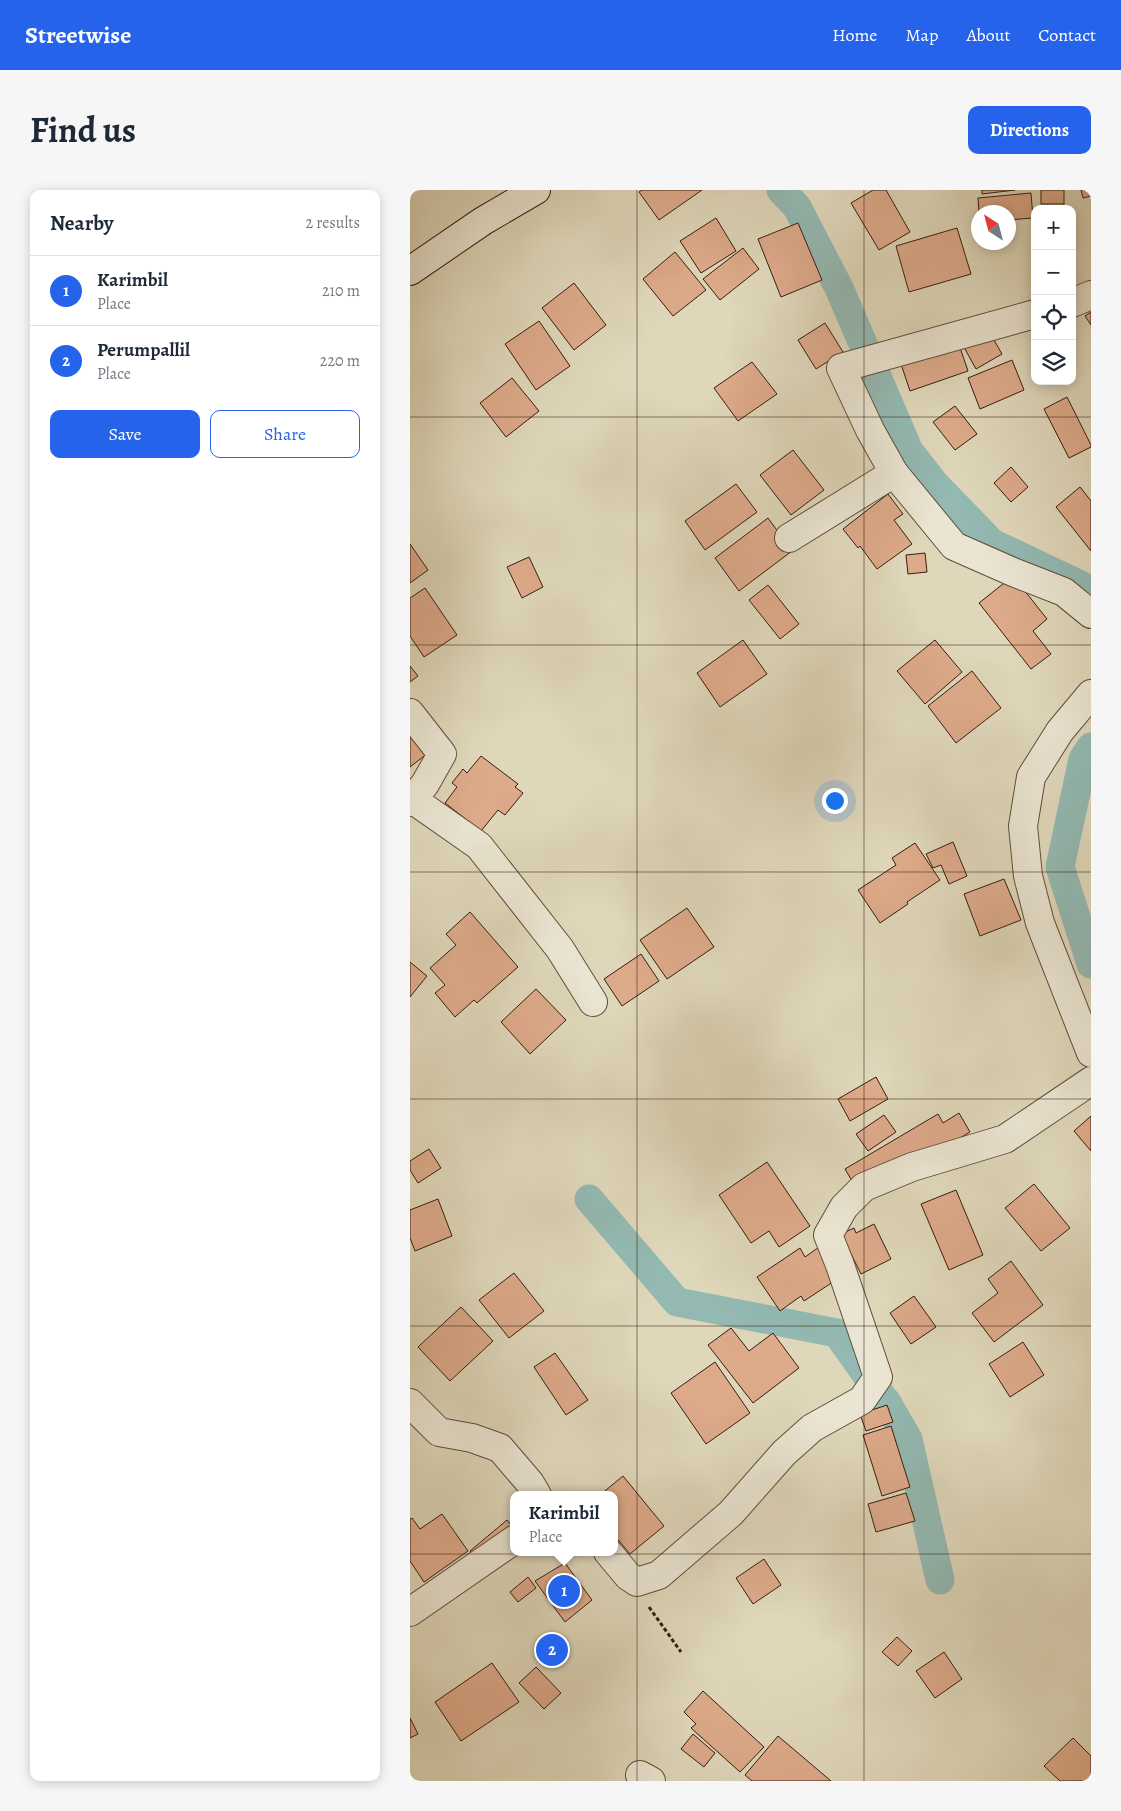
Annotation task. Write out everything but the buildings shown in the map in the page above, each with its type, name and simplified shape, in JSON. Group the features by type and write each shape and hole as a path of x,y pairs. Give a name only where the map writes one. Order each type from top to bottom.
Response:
{"street":[{"path":"413,263 536,190"},
{"path":"1076,301 1091,295"},
{"path":"1031,315 841,368 870,430 894,473 954,546 1064,592 1091,614"},
{"path":"789,538 894,473"},
{"path":"1091,694 1060,731 1031,777 1023,826 1028,876 1040,923 1091,1053"},
{"path":"410,712 442,754 425,784 411,800 479,846 560,949 593,1002"},
{"path":"611,1556 628,1576 637,1582 660,1575 731,1513 784,1453 812,1428 862,1400 878,1377 840,1264 828,1235 844,1207 864,1188 912,1167 1005,1139 1091,1081"},
{"path":"410,1403 439,1432 472,1438 500,1448 535,1491"},
{"path":"410,1612 510,1543"}],"path":[{"path":"637,1582 645,1602 681,1652"}],"waterway":[{"path":"781,190 797,207 839,288 909,451 934,483 992,543 1091,590"},
{"path":"1091,747 1083,759 1060,867 1091,964"},
{"path":"589,1199 677,1302 837,1333 886,1401 908,1439 940,1580"}],"place":[{"name":"Karimbil","path":"564,1591"},
{"name":"Perumpallil","path":"552,1650"}]}
